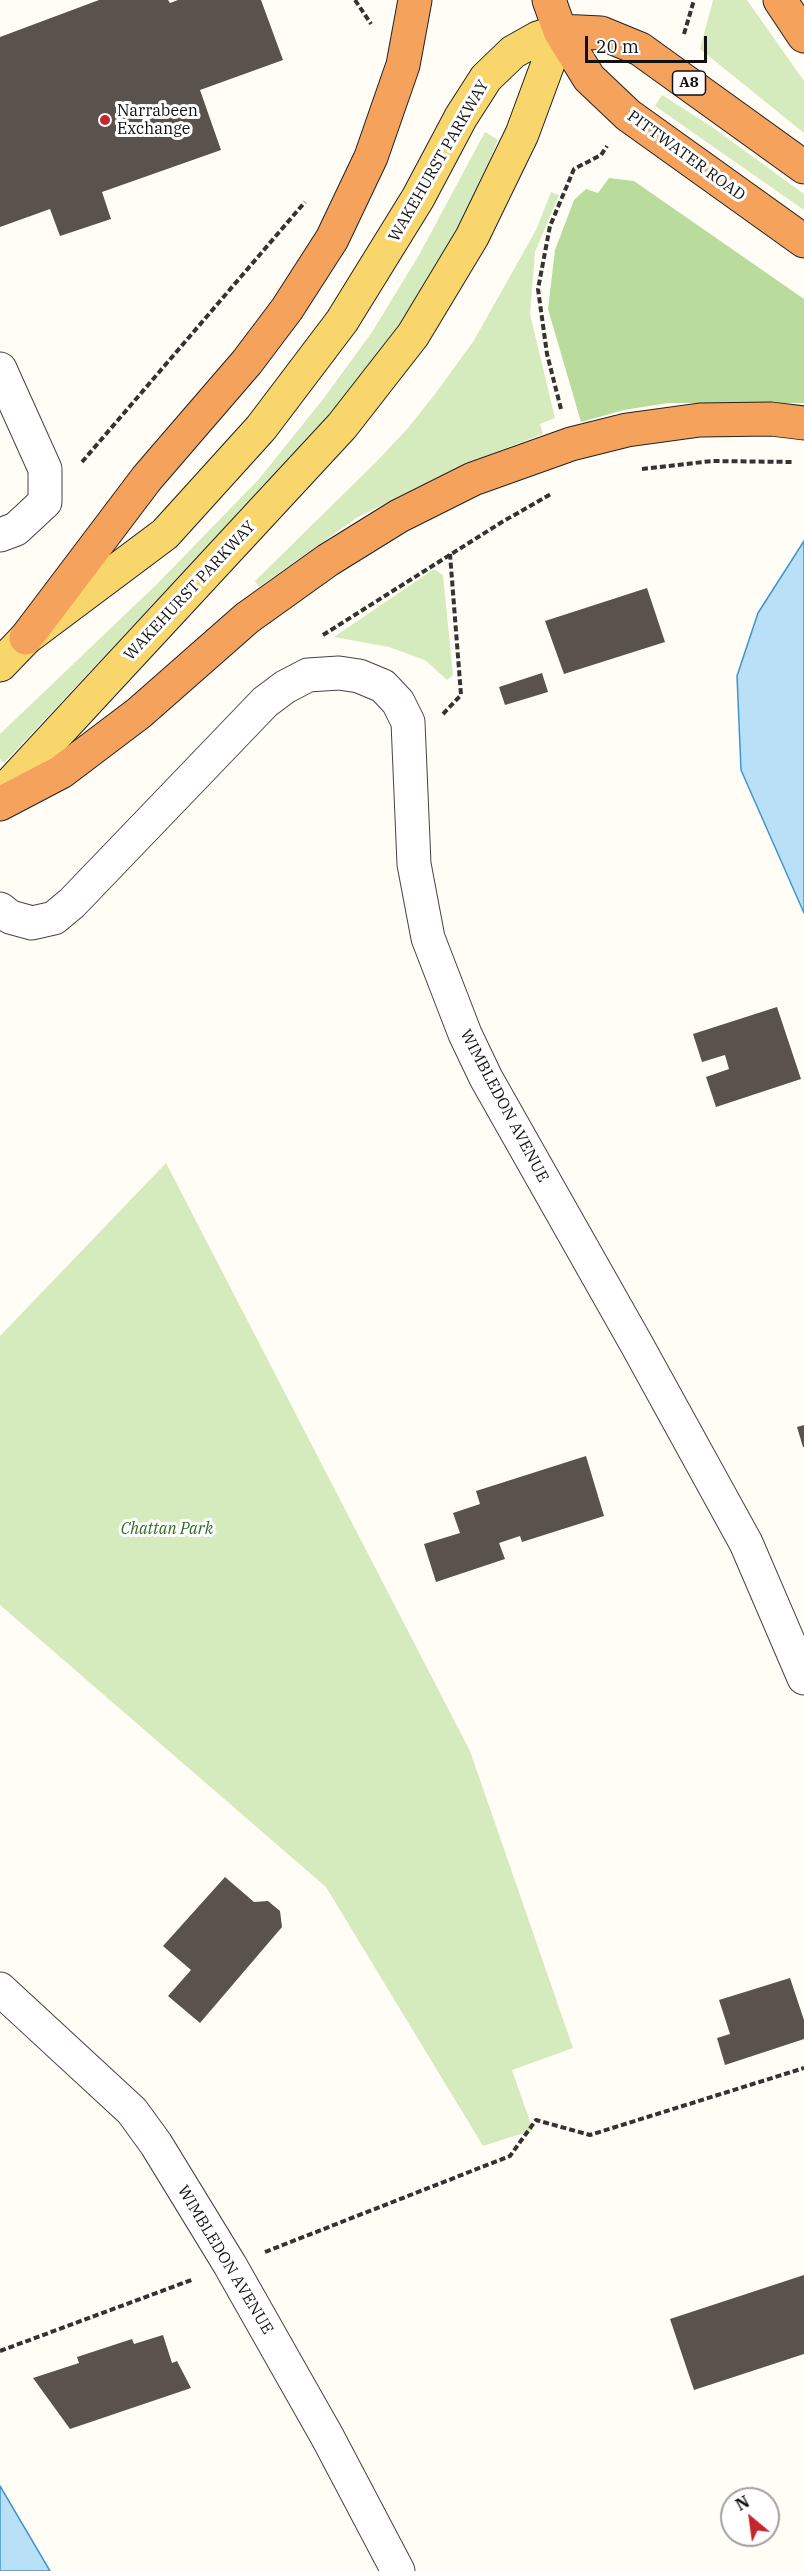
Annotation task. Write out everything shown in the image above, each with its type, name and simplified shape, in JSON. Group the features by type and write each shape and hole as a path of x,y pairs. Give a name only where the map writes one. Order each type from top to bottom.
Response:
{"highway":[{"path":"26,638 147,478 247,362 286,309 332,239 371,157 403,65 415,0"},
{"name":"PITTWATER ROAD","path":"549,0 561,15 589,78 628,116 804,241"},
{"path":"780,0 804,36"},
{"name":"A8","path":"561,15 640,49 804,167"},
{"path":"0,804 61,772 139,713 247,618 328,560 399,516 473,479 571,444 627,430 700,420 771,419 804,423"}],"main road":[{"name":"WAKEHURST PARKWAY","path":"0,665 26,638 165,534 261,428 342,321 418,198 461,117 486,78 513,52 538,38 561,15"},
{"name":"WAKEHURST PARKWAY","path":"0,795 342,426 413,335 472,237 522,134 561,15"}],"street":[{"path":"0,369 45,469 45,502 16,529 0,535"},
{"name":"WIMBLEDON AVENUE","path":"0,909 10,917 32,923 54,918 72,903 265,702 285,687 308,675 339,673 359,676 383,686 398,702 408,722 414,864 426,927 465,1034 486,1078 746,1544 804,1678"},
{"name":"WIMBLEDON AVENUE","path":"0,1989 132,2111 156,2144 230,2265 328,2438 398,2571"}],"path":[{"path":"355,0 373,27 374,18"},
{"path":"685,32 694,0"},
{"path":"562,410 547,354 538,289 550,226 574,169 601,155"},
{"path":"77,468 308,199"},
{"path":"635,470 712,461 804,463"},
{"path":"316,640 450,554 556,491"},
{"path":"410,749 461,695 450,554"},
{"path":"0,2351 230,2265 510,2156 536,2120 590,2135 804,2068"}],"green space":[{"path":"713,0 747,0 804,81 804,133 700,49"},
{"path":"662,95 712,127 804,194 804,210 655,106"},
{"path":"485,132 498,140 470,206 437,267 386,344 335,408 280,469 4,763 0,759 0,734 158,583 259,479 324,398 372,332 419,255"},
{"path":"609,178 634,181 804,299 804,403 668,403 624,410 581,422 548,309 555,250 574,200 586,189 598,193"},
{"path":"551,192 559,195 535,252 530,314 555,418 540,424 543,434 465,464 358,517 259,587 255,581 377,461 408,428 435,394 473,342 536,230"},
{"path":"434,569 443,575 453,675 447,680 425,660 389,647 334,637"},
{"name":"Chattan Park","path":"166,1163 470,1751 573,2048 512,2070 533,2130 483,2146 326,1887 0,1605 0,1336"}],"water":[{"path":"804,541 804,913 741,770 737,676 758,613"},
{"path":"0,2486 50,2571 0,2571"}],"building":[{"name":"Narrabeen Exchange","path":"99,0 168,0 170,3 178,0 261,0 283,60 200,90 221,150 102,192 111,219 60,236 50,209 0,227 0,37"},
{"path":"647,588 665,642 564,674 545,621"},
{"path":"542,673 548,692 505,705 499,687"},
{"path":"777,1007 801,1079 716,1107 706,1077 729,1069 725,1055 702,1062 693,1034"},
{"path":"804,1425 804,1447 803,1447 797,1427"},
{"path":"586,1456 604,1516 522,1542 520,1536 499,1543 505,1559 436,1582 424,1544 460,1533 453,1513 480,1504 476,1491"},
{"path":"225,1877 254,1902 268,1901 280,1911 282,1927 200,2023 168,1996 191,1970 163,1946"},
{"path":"790,1978 804,2020 804,2039 725,2065 717,2038 730,2034 719,2000"},
{"path":"804,2275 804,2354 694,2390 670,2319"},
{"path":"163,2335 172,2363 177,2361 191,2388 70,2429 33,2378 79,2363 77,2357 132,2339 134,2344"}],"place":[{"name":"Narrabeen Exchange","path":"105,120"}]}
